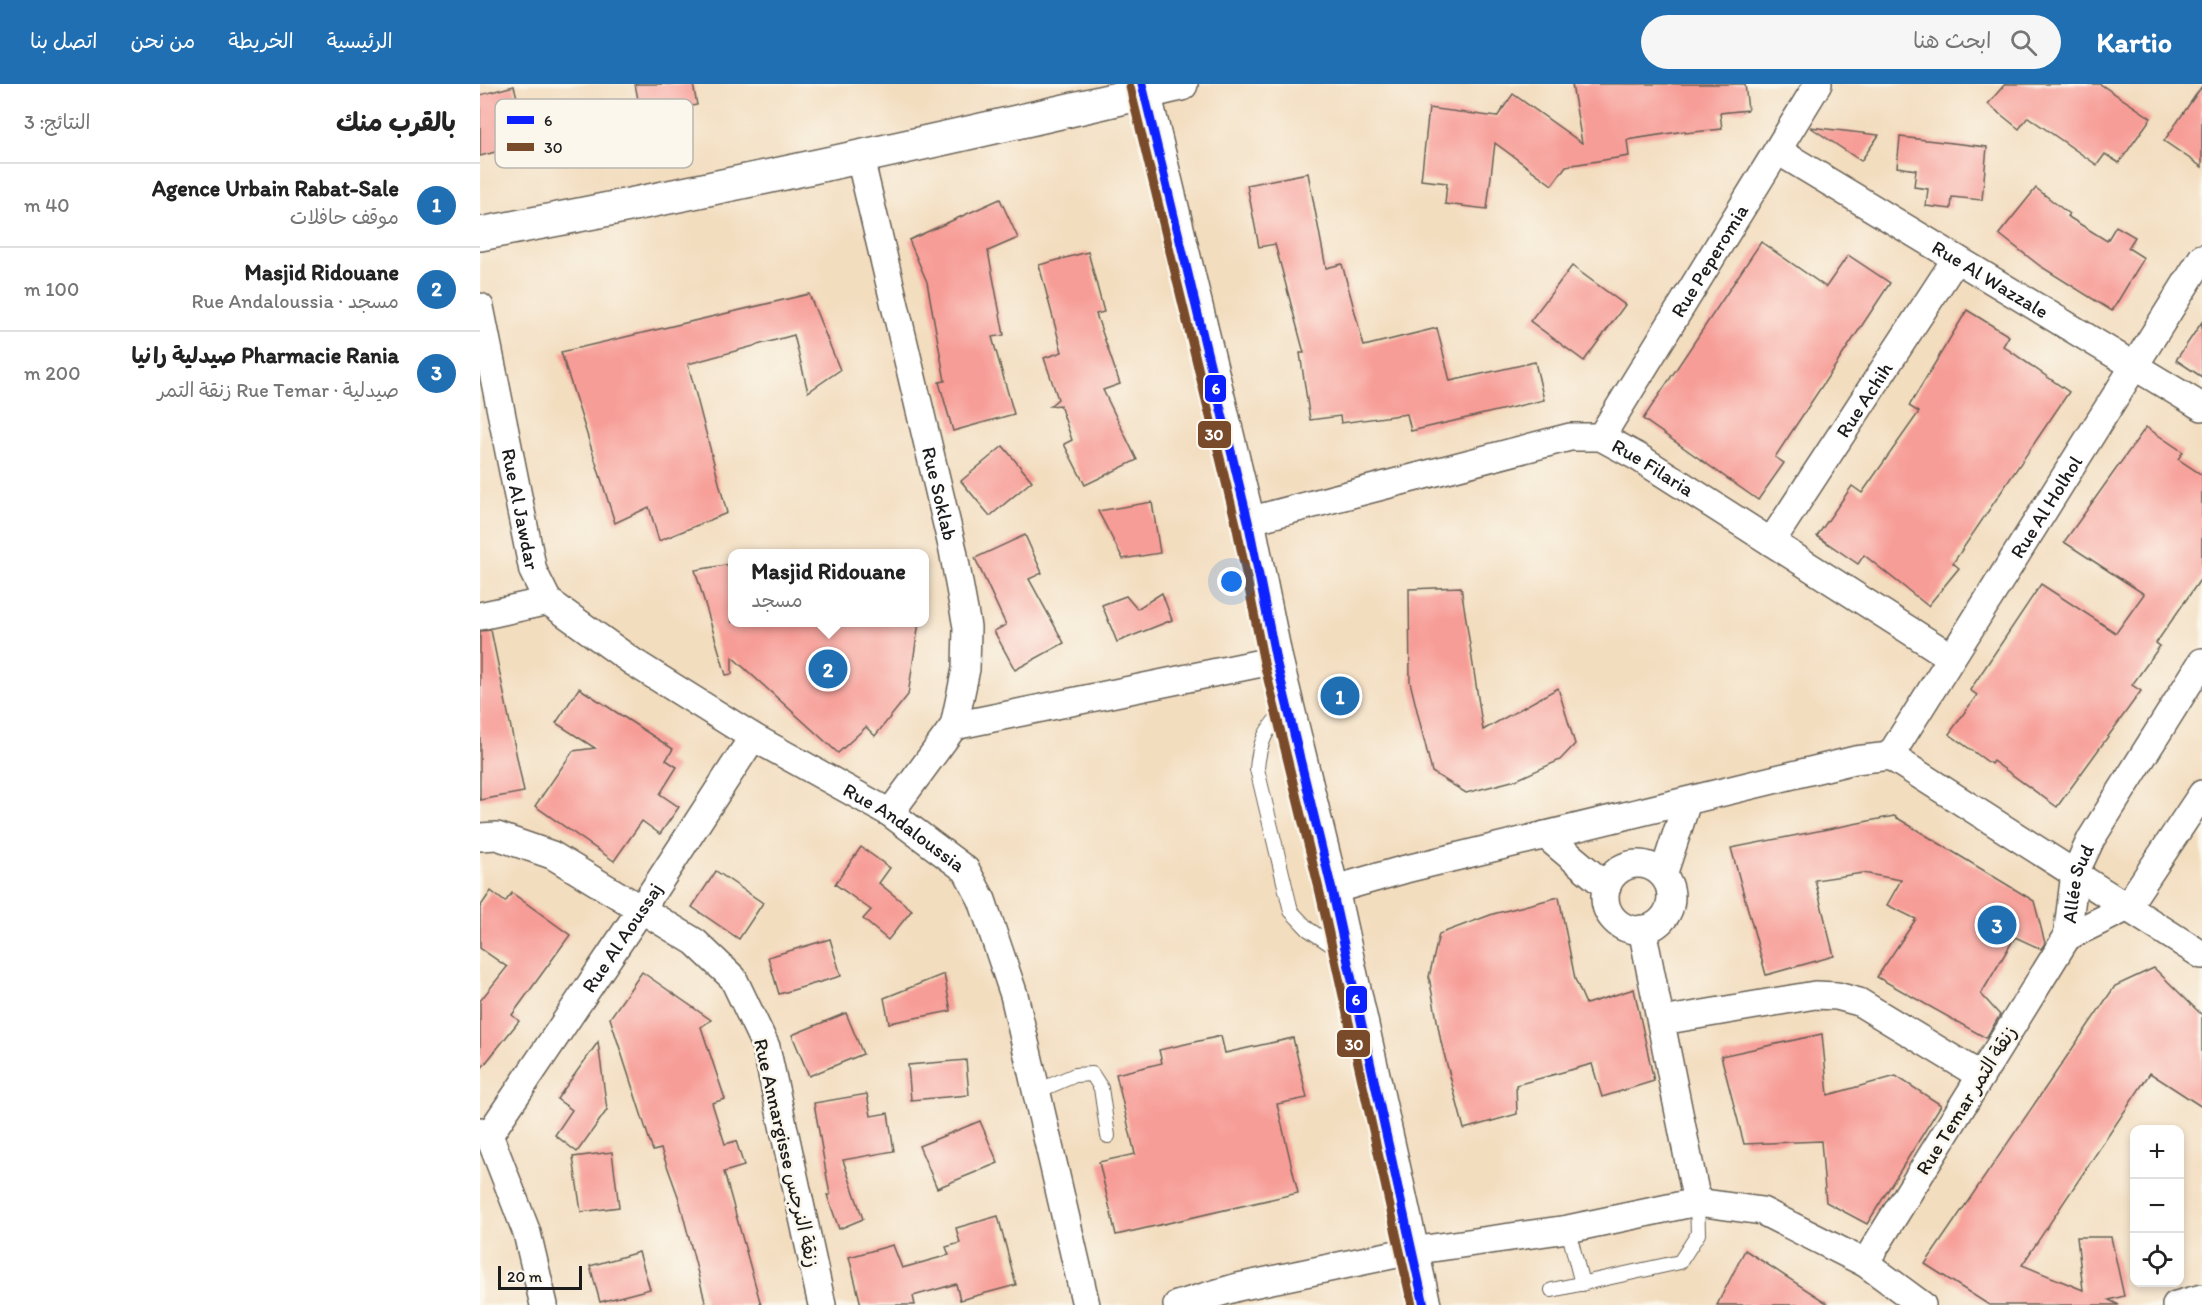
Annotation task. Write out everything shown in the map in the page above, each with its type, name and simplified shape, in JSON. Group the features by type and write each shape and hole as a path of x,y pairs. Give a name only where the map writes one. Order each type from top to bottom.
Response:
{"street":[{"path":"480,234 662,200 860,158 1143,88 1181,84"},
{"name":"Rue Peperomia","path":"1601,437 1818,84"},
{"path":"1143,88 1248,521 1276,660 1332,890 1424,1305"},
{"name":"Rue Al Wazzale","path":"1778,151 2202,407"},
{"name":"Rue Soklab","path":"860,158 953,550 967,627 966,669 954,726 890,813"},
{"name":"Rue Al Holhol","path":"1890,756 2202,258"},
{"name":"Rue Achih","path":"1771,542 1956,259"},
{"name":"Rue Al Jawdar","path":"480,307 533,571 548,601"},
{"name":"Rue Filaria","path":"1248,521 1570,437 1601,437 1638,457 1951,657"},
{"path":"480,616 548,601"},
{"name":"Rue Andaloussia","path":"548,601 633,662 753,737 890,813 966,870 982,900 1014,995 1086,1305"},
{"path":"954,726 1276,660"},
{"name":"Allée Sud","path":"2067,937 2075,873 2091,838 2202,662"},
{"name":"Rue Al Aoussaj","path":"484,1133 642,908 753,737"},
{"path":"1332,890 1545,835 1856,760 1890,756 2075,873 2126,908 2202,954"},
{"path":"2126,908 2202,794"},
{"path":"1664,875 1643,864 1632,864 1621,869 1607,887 1608,909 1613,918 1622,925 1642,929 1661,921 1667,913 1671,894 1664,875 1686,802"},
{"path":"1545,835 1607,887"},
{"name":"Rue Annargisse زنقة النرجس","path":"480,837 497,836 552,855 695,942 733,978 766,1047 822,1305"},
{"name":"Allée Sud","path":"2067,937 2126,908"},
{"path":"1642,929 1697,1202"},
{"name":"Rue Temar زنقة التمر","path":"1865,1263 2067,937"},
{"path":"1662,1021 1815,994 1837,996 1859,1002 1981,1076"},
{"path":"484,1133 526,1233 544,1305"},
{"path":"1177,1305 1238,1287 1411,1251 1568,1229 1697,1202 1762,1211 1865,1263 1922,1305"},
{"path":"2176,1305 2202,1298"}],"lane":[{"path":"1289,706 1269,725 1258,747 1257,769 1291,911 1308,929 1345,954"},
{"path":"1038,1091 1075,1075 1092,1074 1101,1088 1108,1136"},
{"path":"1552,1290 1680,1262 1698,1234 1697,1202"},
{"path":"1568,1229 1582,1284"}],"building":[{"path":"635,84 693,84 697,105 693,106 693,99 638,99"},
{"path":"1572,84 1745,84 1748,110 1720,113 1722,129 1685,133 1685,131 1627,140 1629,156 1566,166 1552,185 1495,143 1487,209 1445,204 1447,183 1421,180 1429,108 1497,117 1513,94 1582,143"},
{"path":"2005,84 2100,84 2151,118 2119,163 2105,154 2097,165 2028,117 2019,129 1988,104"},
{"path":"514,86 517,99 495,99 495,152 480,156 480,95"},
{"path":"2202,86 2202,167 2164,141"},
{"path":"1810,127 1879,135 1861,161"},
{"path":"1900,137 1987,147 1982,200 1952,197 1951,209 1926,206 1928,189 1914,187 1916,170 1897,167"},
{"path":"1308,173 1326,268 1342,264 1364,346 1437,328 1450,381 1535,362 1544,400 1411,431 1407,414 1341,423 1340,416 1310,420 1300,353 1304,353 1275,244 1259,247 1247,185"},
{"path":"2036,188 2069,214 2067,216 2107,241 2116,226 2135,237 2128,248 2144,258 2112,311 2040,266 1999,234"},
{"path":"1000,199 1018,238 988,251 1004,335 992,337 1014,414 953,431 939,382 945,381 927,282 909,240"},
{"path":"1761,242 1826,287 1848,255 1890,283 1775,457 1784,463 1758,500 1643,419"},
{"path":"1088,252 1104,312 1096,314 1120,384 1103,390 1137,460 1085,485 1064,444 1072,440 1060,405 1050,406 1058,399 1044,358 1062,352 1039,265"},
{"path":"1572,266 1625,305 1584,361 1530,321"},
{"path":"809,294 840,370 808,392 794,335 688,364 727,513 659,541 649,507 615,523 561,352"},
{"path":"1967,310 2009,336 2003,346 2069,392 1953,563 1959,568 1928,606 1864,555 1858,564 1817,536 1852,486 1862,493 1919,412 1909,406"},
{"path":"2202,322 2202,377 2176,360"},
{"path":"2146,427 2183,452 2178,459 2202,475 2202,577 2156,643 2160,646 2132,685 2141,691 2057,807 1993,761 1991,764 1949,734 1977,695 1970,690 2041,584 2116,633 2144,594 2064,542"},
{"path":"1003,446 1032,481 990,516 961,481"},
{"path":"1152,502 1160,553 1123,559 1098,511"},
{"path":"1025,535 1042,573 1029,579 1064,643 1015,670 994,631 1006,625 975,558"},
{"path":"728,565 728,627 918,627 908,695 875,736 866,727 838,753 732,657 732,674 726,675 695,570"},
{"path":"1461,587 1483,730 1558,688 1575,744 1560,760 1516,780 1466,793 1432,772 1410,682 1409,589"},
{"path":"1162,593 1172,620 1117,642 1102,605 1126,596 1137,609"},
{"path":"491,630 524,792 480,800 480,631"},
{"path":"579,688 673,749 666,760 677,767 660,794 679,807 660,834 642,821 614,861 535,806 573,751 595,748 556,723"},
{"path":"1894,816 2034,901 2045,943 2041,949 2015,937 1981,994 2000,1015 1986,1038 1877,977 1916,919 1887,905 1901,880 1863,873 1815,880 1834,956 1766,975 1731,848"},
{"path":"861,847 890,868 879,883 912,910 888,940 863,919 871,910 835,884"},
{"path":"716,871 763,903 739,939 692,907"},
{"path":"491,891 505,902 512,893 570,935 512,1015 519,1021 480,1070 480,1001 507,967 480,948 480,907"},
{"path":"1559,897 1575,979 1586,1004 1634,989 1654,1081 1602,1097 1592,1064 1516,1085 1517,1114 1464,1129 1441,1042 1429,977 1439,934 1493,914"},
{"path":"830,939 841,976 779,994 768,957"},
{"path":"2154,968 2202,1015 2202,1107 2150,1073 2022,1265 2083,1290 2077,1237 2111,1237 2124,1296 2109,1300 2119,1305 1989,1305 1925,1264 2115,986"},
{"path":"642,972 711,1020 701,1027 725,1099 712,1103 725,1144 736,1141 744,1166 724,1172 761,1305 706,1305 679,1199 661,1149 653,1151 610,1018"},
{"path":"944,974 951,1011 889,1023 884,998"},
{"path":"846,1013 863,1054 809,1076 792,1035"},
{"path":"1822,1034 1828,1095 1896,1076 1941,1105 1867,1224 1826,1202 1821,1141 1744,1144 1721,1056"},
{"path":"1221,1036 1225,1053 1293,1038 1307,1098 1277,1104 1298,1193 1116,1235 1099,1162 1135,1154 1116,1074 1162,1063 1159,1050"},
{"path":"598,1042 607,1110 577,1152 555,1135 572,1110 557,1099"},
{"path":"966,1060 969,1095 911,1100 908,1065"},
{"path":"867,1094 871,1116 888,1113 894,1151 843,1160 863,1219 839,1229 827,1195 830,1195 814,1103"},
{"path":"980,1121 998,1163 937,1188 919,1146"},
{"path":"612,1152 619,1207 581,1212 573,1157"},
{"path":"998,1216 1016,1285 960,1300 956,1284 913,1296 915,1305 861,1305 849,1257 893,1245 902,1268 949,1255 946,1247 960,1243 956,1228"},
{"path":"1745,1250 1830,1305 1717,1305"},
{"path":"639,1252 650,1289 600,1302 590,1266"}],"transit line":[{"name":"6","path":"1142,84 1248,521 1276,660 1332,890 1424,1305"},
{"name":"30","path":"1130,87 1236,524 1264,663 1320,893 1412,1305"}],"place":[{"name":"Masjid Ridouane","path":"828,669"},
{"name":"Agence Urbain Rabat-Sale","path":"1340,696"},
{"name":"Pharmacie Rania صيدلية رانيا","path":"1997,925"}]}
